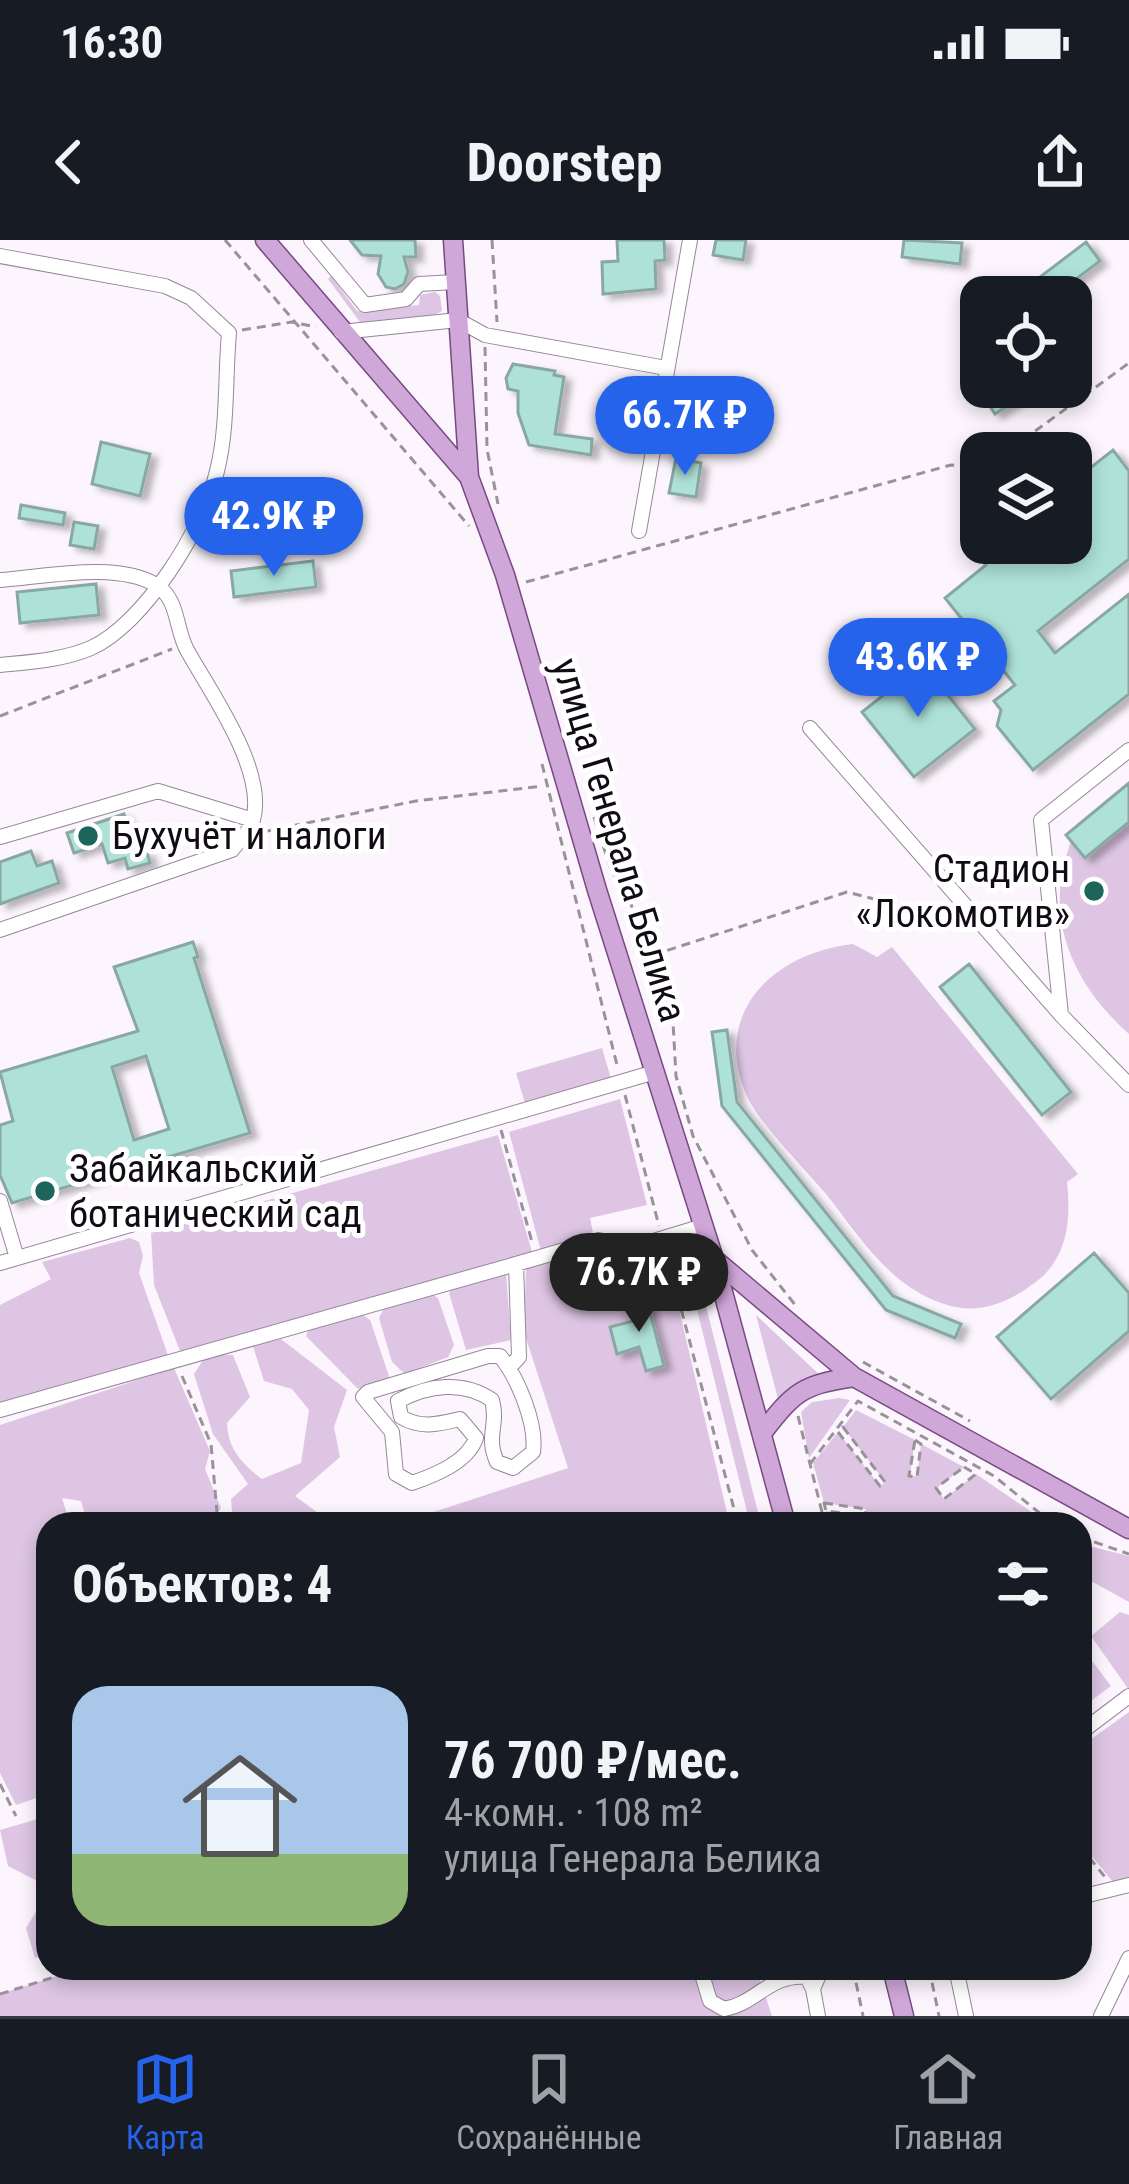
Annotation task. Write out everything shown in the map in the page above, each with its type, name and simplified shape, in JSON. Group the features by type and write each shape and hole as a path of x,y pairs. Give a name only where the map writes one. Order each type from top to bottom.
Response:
{"main road":[{"name":"улица Генерала Белика","path":"266,240 469,476 514,579 597,890 714,1259 783,1512"},
{"path":"453,240 469,476"},
{"path":"714,1259 854,1367 1129,1529"},
{"path":"763,1432 792,1394 854,1367"},
{"path":"895,1980 904,2016"}],"street":[{"path":"0,646 1,665 88,650 120,632 157,585 200,523 218,470 229,333 191,298 165,286 0,256 3,240"},
{"path":"311,240 364,305 406,299 418,284 455,282"},
{"path":"639,531 691,240"},
{"path":"341,332 458,320 492,336 666,368"},
{"path":"0,580 120,572 157,585 173,603 184,644 227,715 252,775 253,820 232,850 0,931"},
{"path":"810,728 1061,1015 1129,1085"},
{"path":"1061,1015 1041,820 1129,751"},
{"path":"0,837 158,791 253,820"},
{"path":"0,1263 655,1072"},
{"path":"0,1201 17,1258"},
{"path":"0,1410 599,1240 611,1254 703,1226"},
{"path":"509,1368 519,1357 516,1264"},
{"path":"488,1356 500,1356 509,1368 535,1441 524,1462 513,1468 496,1462 489,1444 496,1415 492,1400 461,1386 435,1388 398,1401 401,1417 431,1426 460,1419 476,1438 472,1450 412,1484 396,1474 392,1432 385,1419 366,1404 363,1397 368,1392 488,1356"},
{"path":"1092,1723 1129,1696"},
{"path":"1092,1894 1122,1887"},
{"path":"1101,2016 1129,1958"},
{"path":"704,1980 710,2000 724,2009 741,2006 778,1980"},
{"path":"809,1980 818,2016"},
{"path":"813,1988 817,1980"},
{"path":"958,1980 966,2016"}],"path":[{"path":"225,240 469,526"},
{"path":"492,240 487,449 502,520"},
{"path":"229,333 292,322 341,332"},
{"path":"1034,432 1129,363"},
{"path":"514,579 960,465"},
{"path":"0,716 184,644"},
{"path":"253,820 253,834 416,801 544,786 735,1512"},
{"path":"590,802 610,870 628,896 673,1022 676,1076 694,1136 752,1250 798,1309"},
{"path":"651,956 848,892 984,927"},
{"path":"497,1117 537,1258"},
{"path":"176,1362 211,1444 217,1512"},
{"path":"854,1367 974,1423"},
{"path":"845,1396 994,1476 1038,1512"},
{"path":"810,1464 858,1401"},
{"path":"806,1403 797,1417 824,1512"},
{"path":"843,1426 885,1482 880,1486 838,1432 843,1426"},
{"path":"915,1440 921,1444 917,1477 909,1476 915,1440"},
{"path":"964,1467 976,1474 960,1487 944,1499 936,1488 964,1467"},
{"path":"823,1508 824,1503 866,1512"},
{"path":"823,1508 844,1512"},
{"path":"1092,1541 1129,1554"},
{"path":"0,1784 16,1816"},
{"path":"1092,1858 1122,1887"},
{"path":"0,1994 45,1980"},
{"path":"856,1980 863,2016"},
{"path":"932,1980 939,2016"}],"shaded area":[{"path":"331,276 357,311 419,305 420,295 435,292 442,311 413,321 360,322 328,279"},
{"name":"Стадион «Локомотив»","path":"1129,783 1129,1034 1078,970 1068,947 1060,896 1071,842 1066,835"},
{"path":"853,944 877,957 892,947 1078,1174 1067,1182 1067,1223 1055,1261 1037,1281 1005,1301 981,1308 944,1304 891,1273 771,1131 746,1094 737,1064 737,1037 757,991 798,960"},
{"path":"602,1048 611,1079 525,1103 516,1073"},
{"path":"620,1099 647,1205 590,1218 594,1238 541,1251 509,1132"},
{"path":"498,1135 532,1252 180,1351 154,1285 151,1233"},
{"path":"130,1238 139,1242 143,1256 139,1273 169,1358 0,1408 0,1305 51,1279 42,1262"},
{"path":"599,1246 611,1291 671,1275 727,1512 434,1512 568,1468 524,1332 526,1267"},
{"path":"696,1267 758,1512 747,1512 687,1269"},
{"path":"506,1273 511,1340 466,1350 449,1293 456,1283"},
{"path":"429,1292 438,1298 454,1345 448,1357 405,1374 392,1362 379,1318 385,1306"},
{"path":"359,1312 370,1320 390,1379 358,1389 306,1336 310,1326"},
{"path":"756,1315 824,1379 778,1399"},
{"path":"281,1339 347,1390 334,1427 340,1457 295,1496 317,1512 232,1512 231,1499 248,1484 213,1434 194,1374 207,1354 233,1355 250,1397 227,1423 230,1441 237,1455 262,1479 301,1463 309,1410 292,1389 264,1381 253,1346"},
{"path":"174,1368 210,1451 205,1469 221,1508 218,1512 84,1512 81,1501 62,1498 66,1512 36,1512 36,1798 16,1805 0,1773 0,1425"},
{"path":"850,1400 809,1458 801,1412 812,1402"},
{"path":"856,1410 915,1440 910,1476 917,1476 921,1444 964,1467 937,1488 944,1499 976,1474 1032,1512 865,1512 824,1503 813,1463 838,1432 880,1486 885,1482 843,1427"},
{"path":"1093,1547 1129,1556 1129,1602 1092,1582"},
{"path":"1120,1612 1129,1615 1129,1690 1092,1637"},
{"path":"1092,1661 1111,1686 1092,1700"},
{"path":"1129,1712 1129,1885 1118,1888 1092,1857 1092,1738"},
{"path":"36,1820 36,1880 8,1866 0,1830"},
{"path":"36,1912 36,1958 35,1958 26,1928"},
{"path":"44,1980 760,1980 772,2016 0,2016 0,1994"}],"building":[{"path":"350,240 415,240 416,257 404,257 408,272 404,284 386,287 378,274 381,256 362,255"},
{"path":"617,240 664,240 665,260 655,261 656,289 603,294 602,262 618,261"},
{"path":"716,240 746,240 743,260 713,255"},
{"path":"904,240 962,243 960,264 902,257"},
{"path":"1086,242 1100,261 1080,276 1041,276"},
{"path":"513,364 564,377 555,434 592,439 591,455 529,445 518,413 518,391 508,389 506,378"},
{"path":"684,379 700,382 698,392 704,393 699,421 678,417"},
{"path":"101,442 150,454 140,496 92,484"},
{"path":"1113,450 1129,471 1129,559 1038,631 1055,653 1129,594 1129,694 1033,770 997,726 1001,710 994,701 1015,685 945,598 985,564 1092,564 1092,466"},
{"path":"676,458 701,463 696,497 669,493"},
{"path":"21,505 65,513 63,525 19,518"},
{"path":"74,522 98,526 94,549 70,545"},
{"path":"313,561 316,587 234,597 231,571"},
{"path":"96,584 99,615 20,623 17,592"},
{"path":"923,664 975,729 914,777 862,712"},
{"path":"1129,783 1129,822 1085,858 1066,835"},
{"path":"124,814 138,854 147,852 150,863 128,869 125,858 108,863 102,844 74,853 67,833"},
{"path":"31,851 37,866 52,861 59,883 0,904 0,862"},
{"path":"193,942 198,957 194,958 250,1133 12,1203 0,1175 0,1125 13,1121 0,1072 138,1031 114,967","holes":["146,1056 169,1129 134,1140 112,1067"]},
{"path":"969,964 1071,1092 1042,1115 940,987"},
{"path":"727,1030 737,1102 893,1296 961,1324 955,1338 886,1310 722,1106 712,1032"},
{"path":"1094,1253 1129,1293 1129,1331 1051,1399 997,1337"},
{"path":"646,1297 664,1366 646,1371 639,1347 617,1354 610,1327 633,1321 627,1302"}],"place":[{"name":"Бухучёт и налоги","path":"88,836"},
{"name":"Стадион «Локомотив»","path":"1094,891"},
{"name":"Забайкальский ботанический сад","path":"45,1191"}]}
